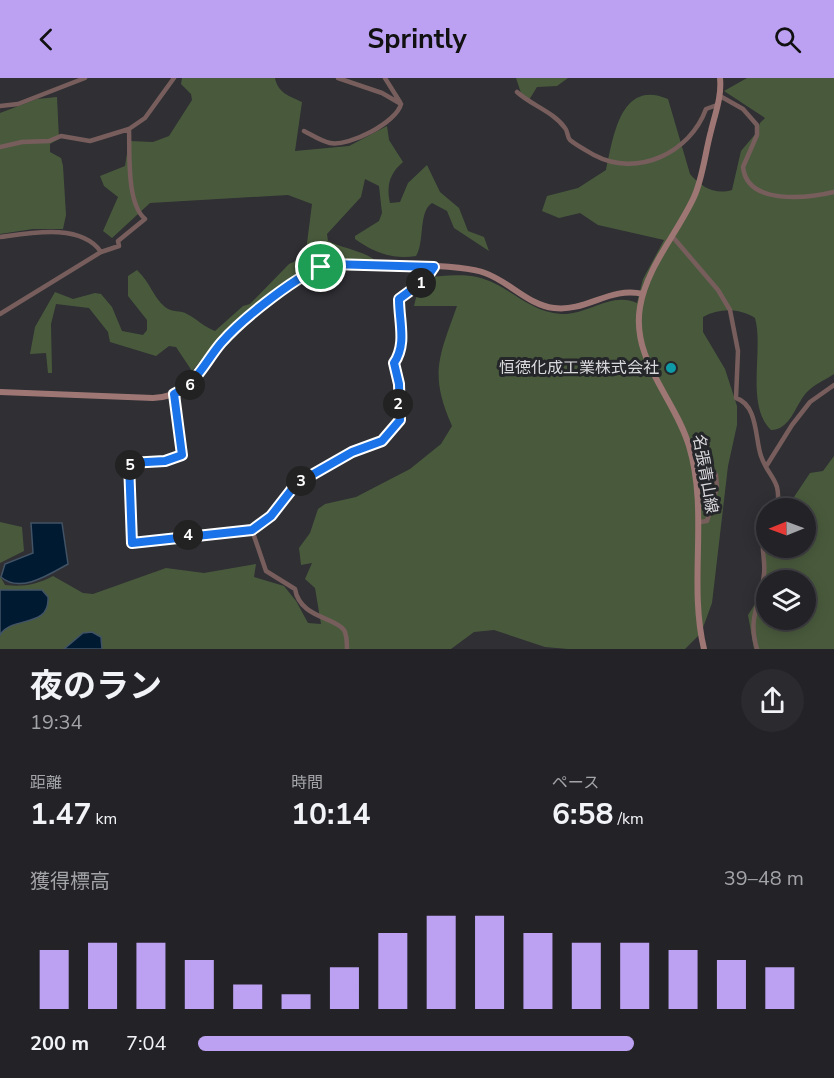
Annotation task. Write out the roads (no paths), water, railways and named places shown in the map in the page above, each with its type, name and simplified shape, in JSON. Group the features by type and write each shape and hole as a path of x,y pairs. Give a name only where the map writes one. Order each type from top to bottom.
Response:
{"street":[{"path":"0,106 18,104 85,78"},
{"path":"0,147 22,142 49,141 61,136 90,141 129,129 145,118 174,78"},
{"path":"338,78 382,93 401,104"},
{"path":"304,131 331,143 340,143 364,136 379,127 400,110 401,104 385,78"},
{"name":"名張青山線","path":"704,649 698,600 699,502 690,447 669,399 644,355 639,319 643,294 700,180 722,80"},
{"path":"517,92 565,127 569,139 595,155 623,163 638,163 664,156 698,129 706,109 717,105"},
{"path":"720,96 738,105 757,125 757,135 743,167 747,178 755,188 783,197 809,197 834,192"},
{"path":"0,314 101,252 119,246 118,242 122,236 145,219 136,206 131,185 129,129"},
{"path":"0,237 32,233 65,234 94,243 101,252"},
{"path":"672,236 687,251 730,310 738,351 736,398 747,406 758,434 761,457 778,488 778,498"},
{"path":"0,392 153,398 174,394 191,384 233,331 309,272 340,264 434,267 486,273 532,301 557,308 583,306 614,292 643,294"},
{"path":"174,394 182,455 165,461 129,463 132,543 252,530 271,516 296,484 352,452 382,441 400,420 399,384 394,363 401,353 399,299 425,280 434,267"},
{"path":"766,465 810,402 834,385"},
{"path":"690,447 696,450 716,475 715,500 707,521 700,522"},
{"path":"252,530 266,571 295,589 297,598 315,615 341,628 345,632 347,649"},
{"path":"757,649 752,624 764,577 763,558"}],"water":[{"path":"31,523 62,523 68,564 35,581 17,584 9,582 1,577 5,564 33,553"},
{"path":"0,590 42,590 48,597 47,607 37,618 13,625 0,635"},
{"path":"92,632 101,637 102,649 64,649 83,633"}],"place":[{"name":"恒徳化成工業株式会社","path":"671,368"}]}
